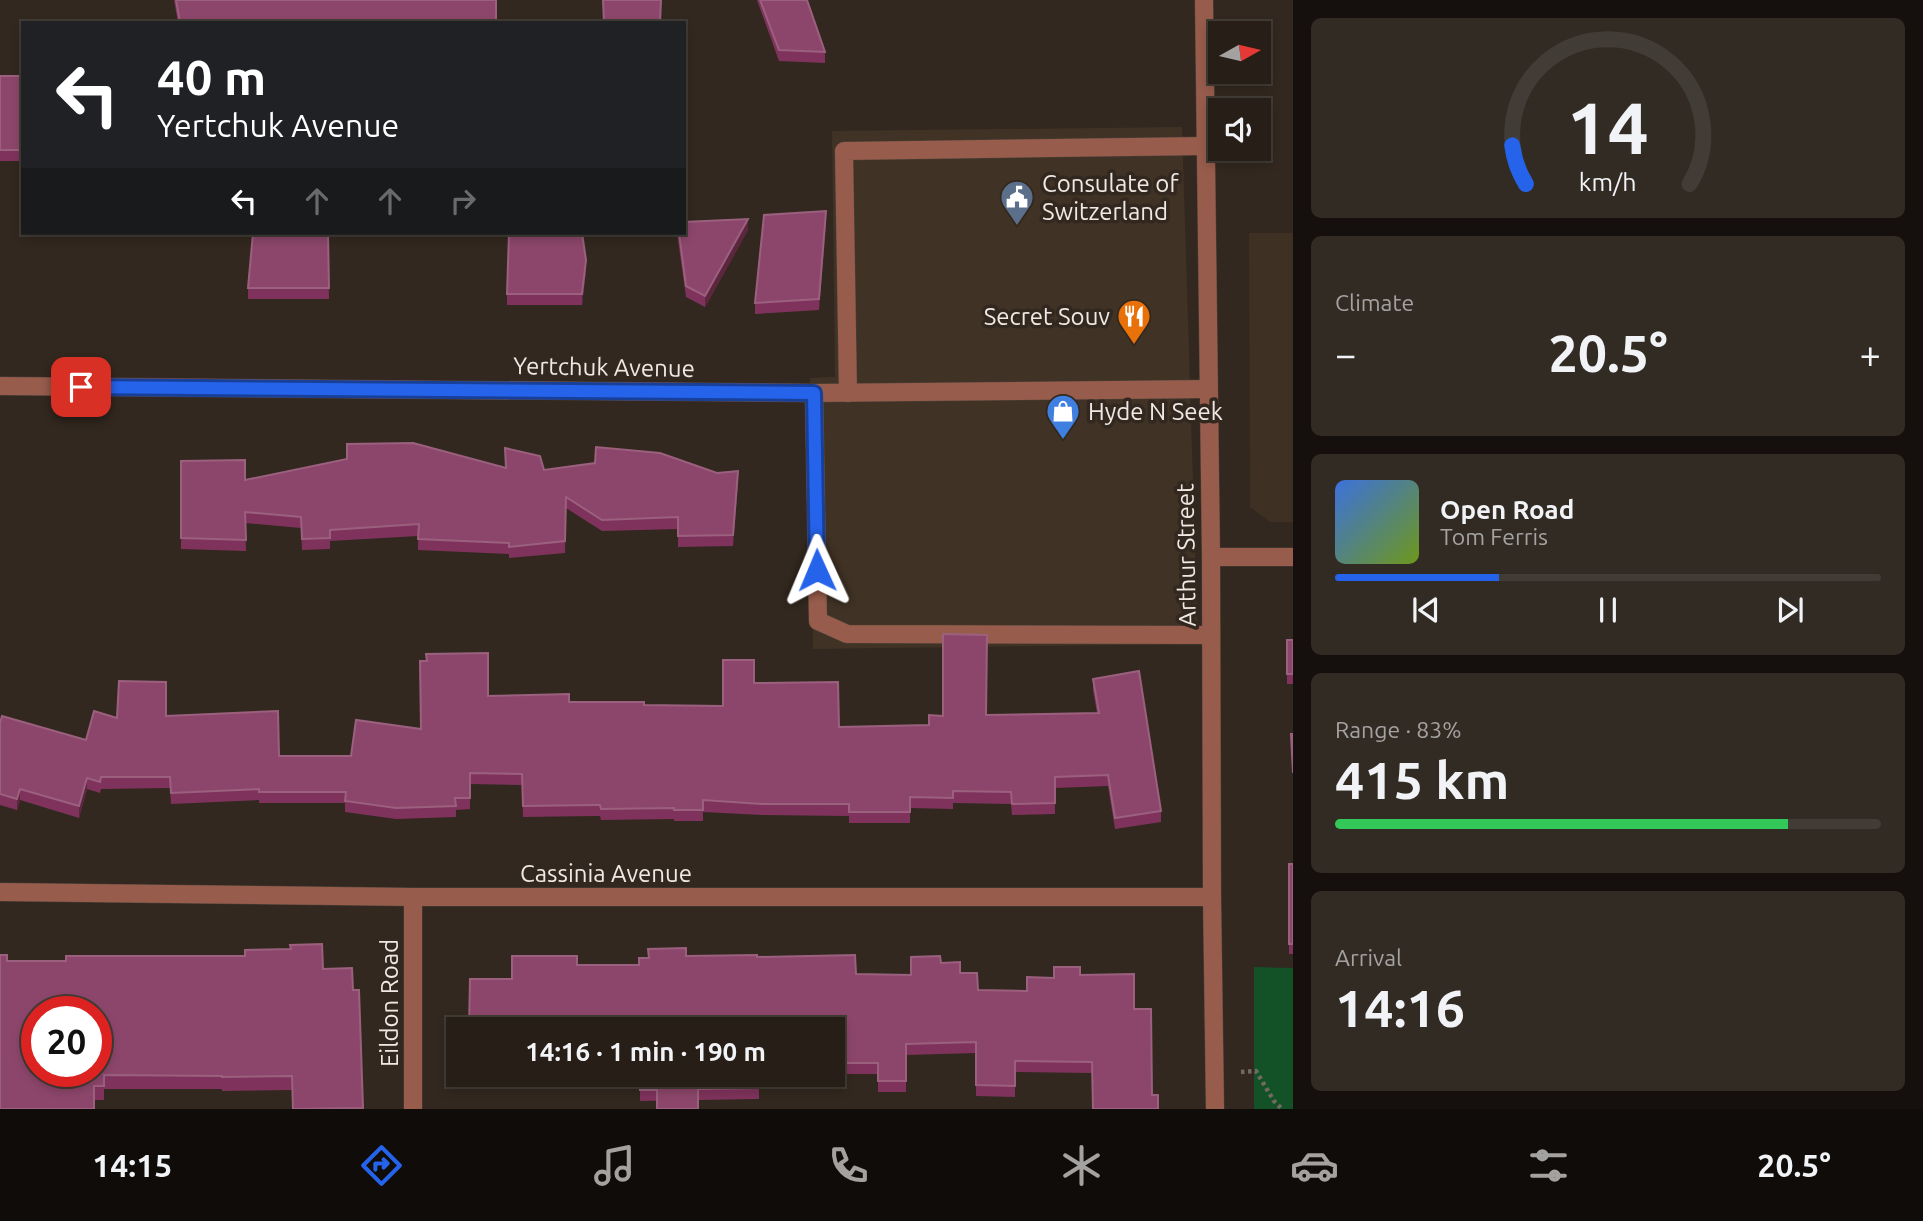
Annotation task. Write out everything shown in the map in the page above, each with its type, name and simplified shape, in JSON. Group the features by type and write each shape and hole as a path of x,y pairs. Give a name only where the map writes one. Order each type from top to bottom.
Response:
{"street":[{"name":"Arthur Street","path":"1204,0 1215,1109"},
{"path":"848,393 844,151 1205,146"},
{"name":"Yertchuk Avenue","path":"0,386 814,393 1208,389"},
{"path":"814,393 818,621 847,634 1211,635"},
{"path":"1211,557 1293,557"},
{"name":"Cassinia Avenue","path":"0,892 413,897 1212,897"},
{"name":"Eildon Road","path":"413,897 413,1109"}],"path":[{"path":"1215,1075 1256,1071 1282,1109"}],"shaded area":[{"path":"1182,127 1198,644 813,649 810,378 835,377 832,131"},
{"path":"1249,233 1293,233 1293,522 1270,522 1250,507"}],"green space":[{"path":"1254,967 1293,968 1293,1109 1254,1109"}],"building":[{"path":"176,0 496,0 496,21 180,21"},
{"path":"603,0 661,0 660,21 604,21"},
{"path":"760,0 807,0 825,52 779,50"},
{"path":"0,76 21,76 21,150 0,150"},
{"path":"826,211 819,299 755,303 764,215"},
{"path":"748,219 705,296 686,286 679,235 686,235 686,222"},
{"path":"253,235 328,235 329,288 248,288"},
{"path":"509,235 582,235 586,260 582,294 507,294"},
{"path":"413,443 506,468 505,448 540,456 544,470 595,463 596,447 660,453 717,473 738,471 733,535 678,536 678,517 602,520 566,497 565,541 509,547 509,543 418,539 419,524 330,530 330,538 302,539 301,517 245,512 246,540 181,538 181,461 245,460 245,480 347,459 347,444"},
{"path":"943,634 987,635 986,715 1099,713 1093,679 1139,671 1161,811 1115,818 1108,775 1055,777 1055,803 1012,804 1011,792 953,791 953,798 910,797 910,812 849,812 849,804 762,804 703,800 703,810 601,809 600,805 523,806 522,774 470,773 470,798 455,798 456,806 396,808 345,801 346,792 259,792 259,789 171,793 170,777 101,777 100,782 87,778 79,806 20,789 17,799 0,794 2,716 86,740 94,711 117,718 119,681 166,682 166,716 278,711 279,756 351,756 356,720 421,729 420,661 427,661 426,654 488,653 488,696 569,694 569,702 644,702 644,705 723,706 723,660 754,660 754,683 838,682 839,727 929,725 929,715 943,716"},
{"path":"1287,640 1293,640 1293,674 1287,674"},
{"path":"1291,734 1293,734 1293,773"},
{"path":"1289,864 1293,864 1293,944 1289,944"},
{"path":"322,944 323,969 352,968 353,990 359,990 363,1108 293,1109 292,1076 112,1075 112,996 21,996 21,1087 94,1087 94,1109 0,1109 0,955 7,955 7,961 66,961 66,956 245,956 245,950 291,949 290,945"},
{"path":"686,948 686,956 855,955 856,974 911,975 911,957 940,956 941,963 960,962 960,973 977,973 978,990 1027,991 1027,977 1054,978 1054,967 1080,967 1080,975 1134,974 1134,1009 1151,1009 1152,1095 1158,1095 1158,1109 1093,1109 1092,1062 1015,1061 1015,1086 976,1085 976,1042 906,1044 906,1081 878,1081 878,1063 845,1063 845,1017 469,1017 470,979 512,979 512,956 577,956 577,965 639,965 639,958 649,958 648,949"},
{"path":"640,1087 759,1087 698,1089 698,1109 657,1109 657,1090 640,1090"}],"place":[{"name":"Consulate of Switzerland","path":"1017,227"},
{"name":"Secret Souv","path":"1134,346"},
{"name":"Hyde N Seek","path":"1063,441"}],"route":[{"path":"81,387 814,393 817,570"}]}
